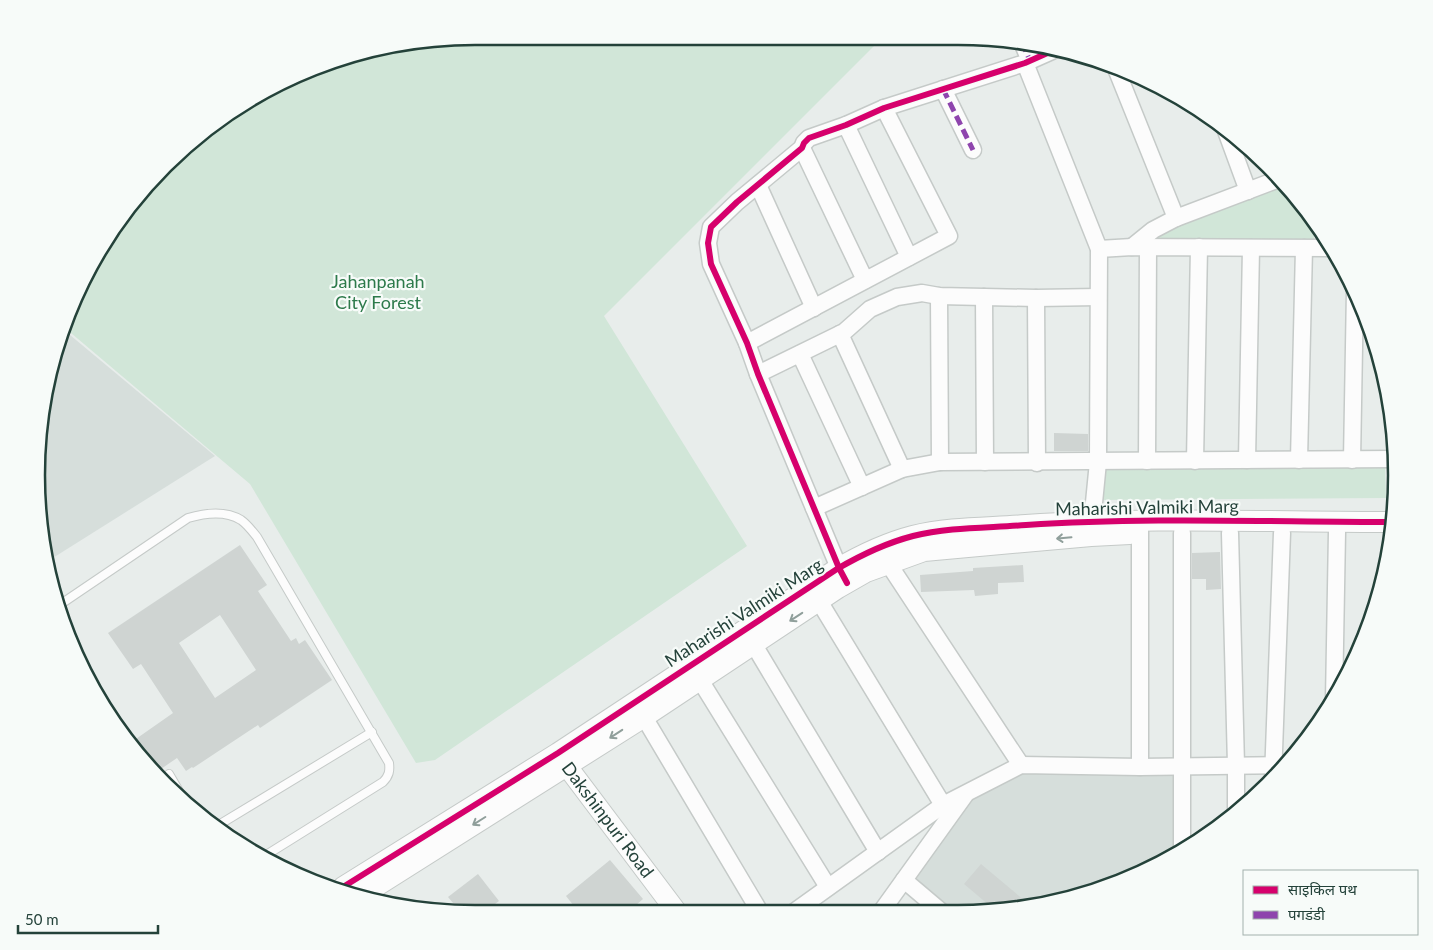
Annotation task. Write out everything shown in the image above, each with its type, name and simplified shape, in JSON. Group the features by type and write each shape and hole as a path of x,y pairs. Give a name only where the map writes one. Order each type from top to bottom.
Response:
{"street":[{"path":"1024,50 1099,249 1098,462 1092,528"},
{"path":"843,576 758,374 747,343 712,264 708,243 711,227 802,148 809,138 846,125 884,108 1027,62 1045,54"},
{"path":"1119,77 1176,218"},
{"path":"943,89 973,150"},
{"path":"747,343 948,236 884,108"},
{"path":"846,125 910,256"},
{"path":"1230,142 1248,191"},
{"path":"802,148 865,280"},
{"path":"1147,461 1140,247 1153,230 1176,218 1272,182"},
{"path":"758,185 814,308"},
{"path":"1099,249 1140,247 1323,248"},
{"path":"1195,461 1199,247"},
{"path":"1247,460 1252,248"},
{"path":"1299,460 1304,248"},
{"path":"758,374 840,334 870,310 897,297 922,293 938,296 1098,297"},
{"path":"938,296 940,462"},
{"path":"984,297 985,462"},
{"path":"1036,298 1037,463"},
{"path":"1352,460 1355,309"},
{"path":"840,334 902,469"},
{"path":"800,354 862,487"},
{"path":"814,508 902,469 940,462 1037,463 1387,459"},
{"name":"Maharishi Valmiki Marg","path":"368,891 562,760 843,576 866,572 885,555 1092,528 1385,522"},
{"path":"1140,527 1140,767"},
{"name":"Maharishi Valmiki Marg","path":"1140,527 1182,533 1337,532 1383,535"},
{"path":"1334,682 1337,532"},
{"path":"1182,533 1182,842"},
{"path":"1230,533 1236,803"},
{"path":"1278,762 1282,533"},
{"path":"885,555 1021,765"},
{"name":"Maharishi Valmiki Marg","path":"347,885 562,760 644,717 819,602 843,576"},
{"path":"819,602 943,805"},
{"path":"754,645 878,852"},
{"path":"700,680 828,888"},
{"path":"644,717 756,905"},
{"name":"Dakshinpuri Road","path":"562,760 671,905"},
{"path":"804,905 943,805 1021,765 1140,767 1236,765 1272,768"},
{"path":"886,905 966,793"},
{"path":"904,880 934,905"}],"lane":[{"path":"65,602 188,518 204,513 221,513 242,520 257,537 372,732 389,763 390,771 387,778 270,853"},
{"path":"222,823 372,732"},
{"path":"170,774 175,782"}],"shaded area":[{"path":"69,334 215,456 53,558 46,503 46,447 53,391"},
{"path":"1024,769 1178,771 1179,844 1148,861 1123,872 1096,882 1042,897 986,904 940,905 910,880 970,797"}],"green space":[{"name":"Jahanpanah City Forest","path":"475,45 875,45 604,316 747,546 435,760 416,763 250,484 70,332 89,285 117,236 134,213 152,191 191,152 236,117 285,89 310,78 364,60 391,53 419,49"},
{"path":"1275,185 1314,233 1314,242 1144,242 1155,233"},
{"path":"1385,463 1386,498 1097,500 1100,465"}],"building":[{"path":"1054,433 1088,434 1088,451 1054,451"},
{"path":"240,545 267,585 258,591 291,641 296,638 299,644 305,640 332,680 260,728 258,725 186,771 177,758 161,769 136,739 173,713 141,664 133,669 108,633","holes":["220,615 256,670 215,698 179,643"]},
{"path":"1220,552 1221,589 1206,590 1206,579 1192,579 1192,553"},
{"path":"1023,565 1024,582 998,583 998,594 975,596 974,590 921,592 920,575 973,571 973,568"},
{"path":"610,860 643,899 636,905 573,905 566,896"},
{"path":"981,864 1023,900 988,904 964,884"},
{"path":"478,874 499,901 494,905 454,904 448,897"}],"marked path":[{"path":"1026,51 1030,61"},
{"path":"943,89 973,150"}],"cycle path":[{"path":"847,583 758,374 747,343 711,264 708,243 711,227 737,202 802,148 809,138 846,125 884,108 1025,63 1045,54"},
{"path":"347,885 558,753 837,569 864,554 893,542 927,533 969,528 1118,521 1385,522"}]}
